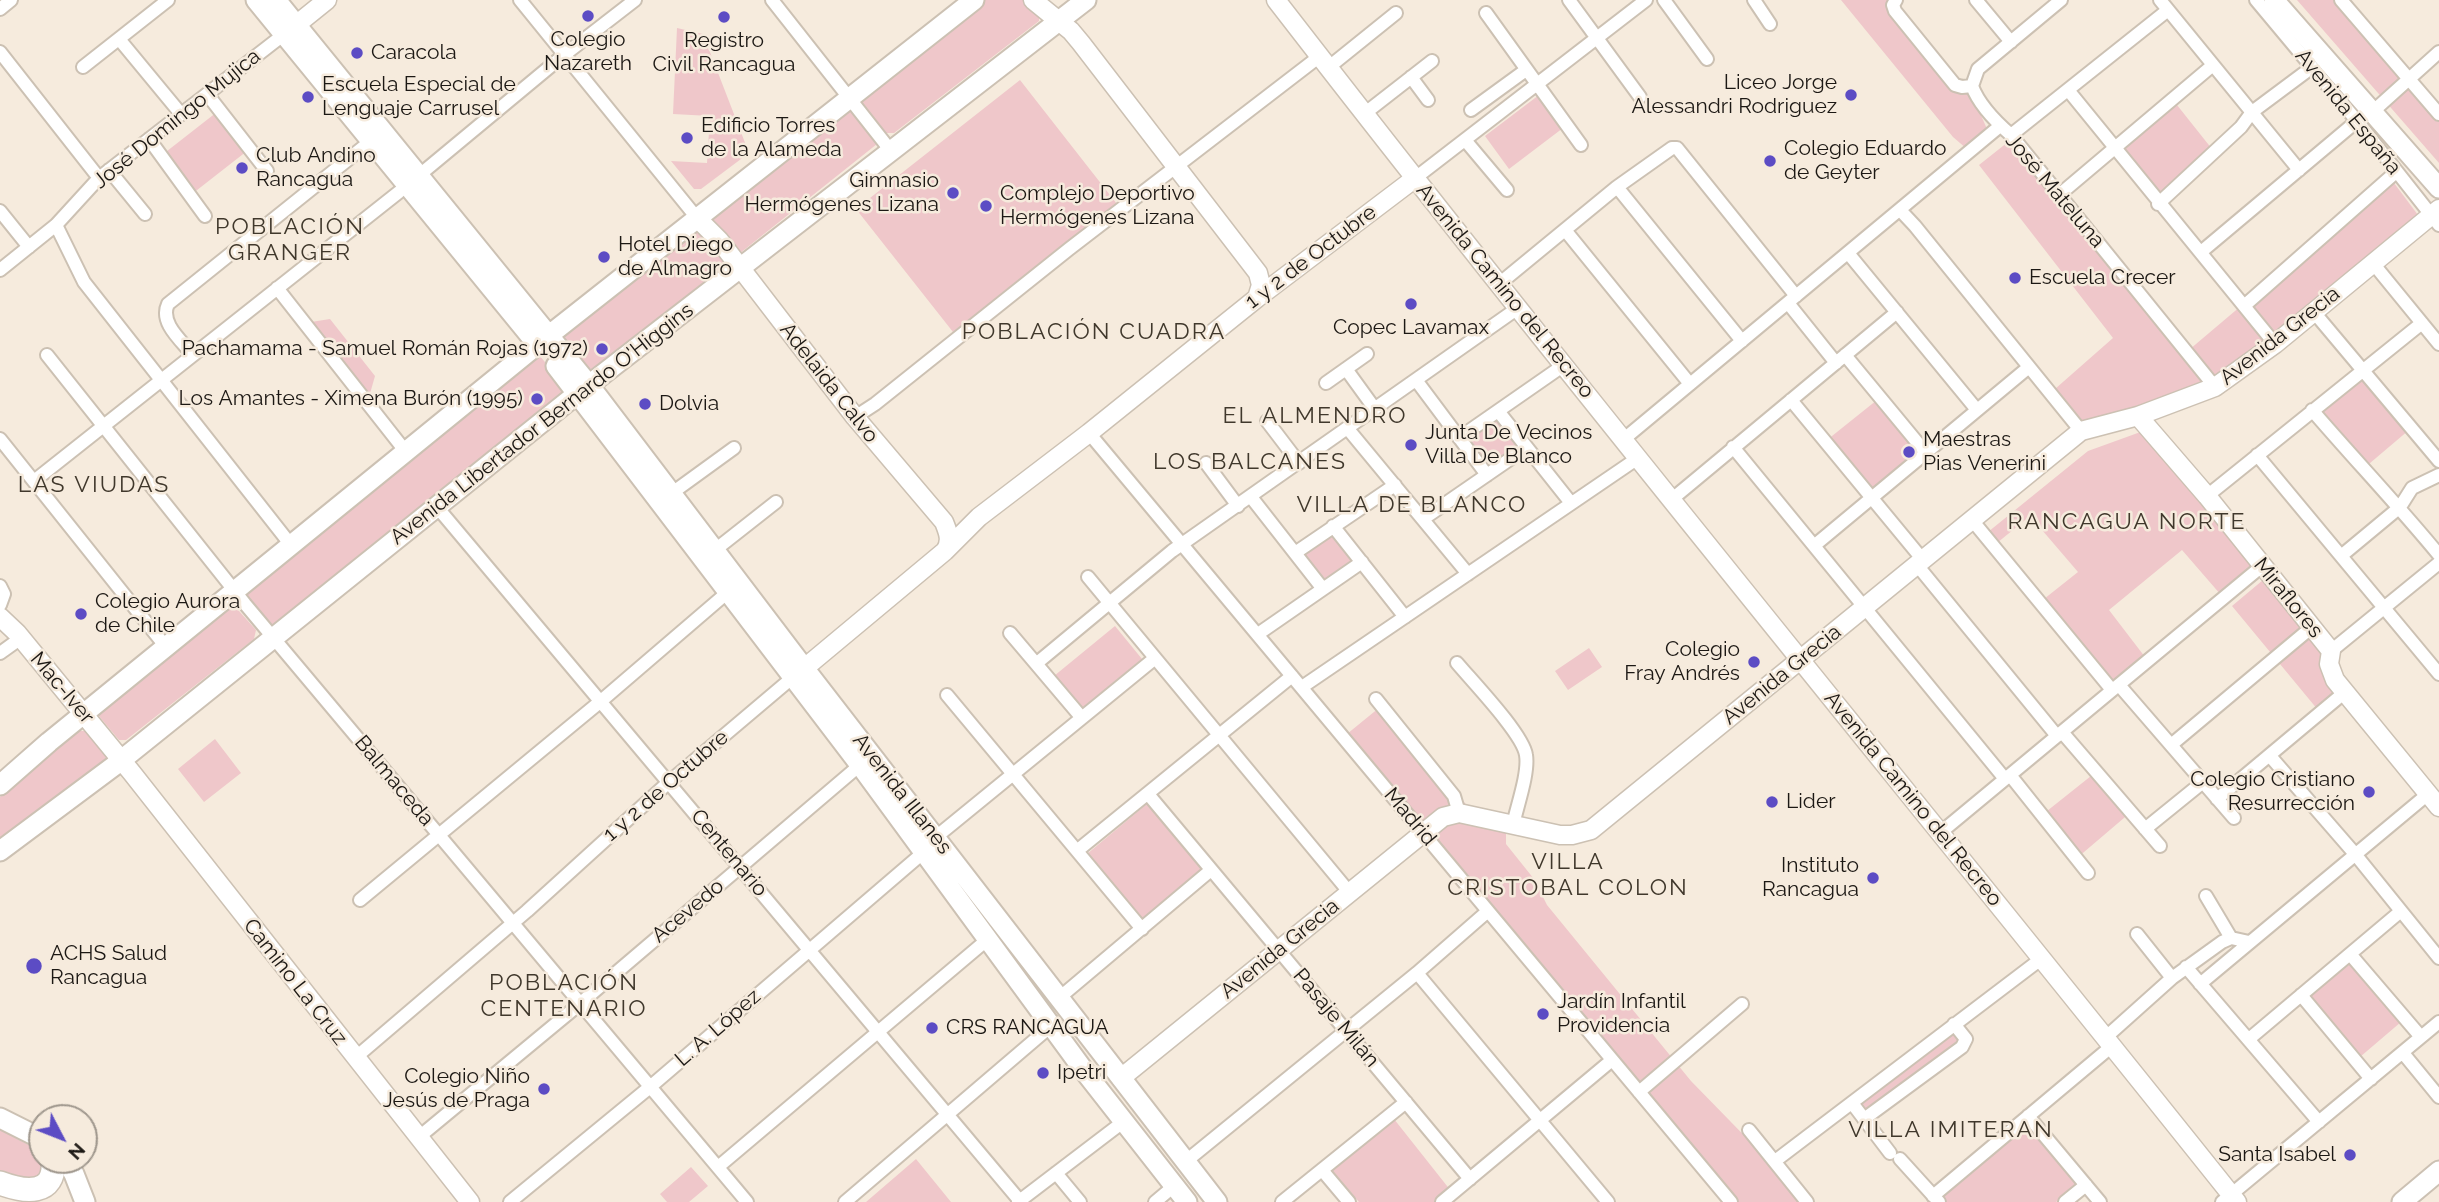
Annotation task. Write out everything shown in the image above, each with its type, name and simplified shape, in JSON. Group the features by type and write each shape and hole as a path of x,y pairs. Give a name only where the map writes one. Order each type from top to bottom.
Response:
{"highway":[{"path":"0,1185 22,1190 37,1189 51,1174"},
{"path":"0,1185 19,1202"}],"main road":[{"path":"256,0 290,29 584,389"},
{"path":"276,0 290,29 371,141 412,181"},
{"path":"0,785 543,340 974,0"},
{"name":"Avenida Libertador Bernardo O'Higgins","path":"0,851 122,760 584,389 1086,0"},
{"name":"Avenida España","path":"2274,0 2439,188"},
{"name":"Avenida España","path":"2290,0 2439,178"},
{"name":"Avenida Illanes","path":"584,389 672,493 715,550 860,765 1059,998 1217,1202"},
{"name":"Avenida Illanes","path":"584,389 728,592 798,673 930,845 988,939 1085,1072 1187,1202"},
{"path":"1057,1034 1080,1025"},
{"path":"1085,1072 1109,1081 1121,1078"},
{"path":"0,1118 28,1132"},
{"path":"1123,1122 1134,1118 1159,1127"},
{"path":"1170,1180 1185,1163"},
{"path":"2402,1202 2439,1171"},
{"path":"74,1174 85,1202"}],"street":[{"path":"0,9 12,0"},
{"path":"83,67 168,0"},
{"name":"José Domingo Mujica","path":"0,270 56,225 104,174 327,0"},
{"path":"520,0 697,218"},
{"path":"34,481 635,0"},
{"path":"772,0 891,151"},
{"path":"1033,0 1081,43 1258,273 1261,285 1257,298"},
{"name":"Avenida Camino del Recreo","path":"1276,0 1414,179 2108,1042 2230,1200"},
{"path":"1569,0 1640,97"},
{"name":"1 y 2 de Octubre","path":"355,1058 513,922 668,782 946,551 979,517 1257,298 1646,0"},
{"path":"1664,0 1707,59"},
{"path":"1754,0 1770,24"},
{"path":"1976,0 2011,43"},
{"path":"1972,86 1978,69 2061,0"},
{"name":"Avenida España","path":"2256,0 2396,172 2436,216"},
{"path":"2341,0 2439,114"},
{"name":"José Mateluna","path":"1894,3 1895,11 1955,85 1972,86 2000,126 2011,135 2215,387"},
{"path":"2011,135 2068,90 2164,5 2300,170"},
{"path":"855,417 1176,166 1396,13"},
{"path":"1486,13 1581,145"},
{"path":"119,39 181,114"},
{"path":"0,52 104,174 145,214"},
{"path":"2379,106 2439,52"},
{"path":"1364,114 1432,61"},
{"path":"2059,195 2213,65"},
{"path":"2158,204 2241,127 2252,113 2311,68"},
{"path":"1471,110 1526,70"},
{"path":"1411,77 1429,100"},
{"path":"2068,90 2158,204 2275,344"},
{"path":"207,94 267,171"},
{"path":"2201,253 2357,121"},
{"path":"1623,439 2000,126"},
{"path":"149,139 205,216"},
{"path":"1465,140 1507,190"},
{"path":"193,355 166,320 164,312 168,304 371,141"},
{"path":"1499,284 1617,187 1672,148 1677,148 1840,359 1926,453"},
{"path":"2244,306 2396,172"},
{"path":"1617,187 1742,341"},
{"path":"1900,209 2081,432"},
{"path":"0,211 29,247"},
{"name":"Avenida Grecia","path":"1121,1078 1443,817 1459,813 1560,835 1591,830 2081,432 2138,416 2215,387 2275,344 2372,262 2436,216"},
{"name":"Adelaida Calvo","path":"697,218 719,240 855,417 944,522"},
{"path":"56,225 85,282 291,545"},
{"path":"1565,230 1690,384"},
{"path":"1848,253 1977,410"},
{"path":"2372,262 2439,344"},
{"path":"1258,273 1268,278 1283,279"},
{"path":"277,288 406,452"},
{"path":"1037,663 1172,551 1518,308"},
{"path":"1671,500 1897,312"},
{"path":"2313,312 2439,461"},
{"path":"2207,496 2421,323"},
{"path":"1326,383 1367,354"},
{"name":"Balmaceda","path":"47,355 235,591 747,1202"},
{"path":"1459,438 1564,365"},
{"path":"1815,545 2029,367"},
{"path":"1346,369 1375,409"},
{"path":"1416,380 1486,475"},
{"path":"1791,400 2059,734 2160,846"},
{"path":"2312,410 2439,555"},
{"path":"1498,411 1571,503"},
{"name":"Miraflores","path":"2138,416 2207,496 2331,651 2330,670 2345,692 2434,800"},
{"path":"1267,421 1298,463"},
{"path":"1348,429 1468,574"},
{"name":"Madrid","path":"1089,433 1731,1202"},
{"path":"1,442 166,647"},
{"path":"1734,447 2088,873"},
{"path":"1423,519 1526,448"},
{"path":"672,493 734,449"},
{"path":"2257,455 2439,674"},
{"path":"1302,687 1638,458"},
{"path":"1206,463 1238,506"},
{"path":"2342,556 2400,508 2412,488 2439,475"},
{"path":"1295,553 1395,485"},
{"path":"1251,496 1323,589"},
{"path":"715,550 776,502"},
{"name":"Centenario","path":"438,507 1019,1201"},
{"name":"1 y 2 de Octubre","path":"944,522 960,524 979,517"},
{"path":"1972,520 2116,687 2234,818"},
{"path":"944,522 949,537 946,551"},
{"path":"1333,526 1405,617"},
{"path":"1258,634 1362,562"},
{"name":"Miraflores","path":"2331,651 2439,563"},
{"path":"1940,833 2262,566"},
{"path":"1088,577 1349,893"},
{"path":"0,586 4,594 0,605"},
{"path":"360,900 728,592"},
{"name":"Mac-Iver","path":"0,617 122,760"},
{"path":"2171,745 2312,627"},
{"path":"1010,633 1082,718"},
{"path":"0,653 20,638"},
{"name":"L. A. López","path":"510,1202 650,1087 1014,774 1154,659"},
{"path":"1457,663 1514,732 1526,753 1513,825"},
{"path":"1078,850 1292,676"},
{"path":"2217,799 2345,692"},
{"path":"947,695 1142,929"},
{"path":"1376,699 1454,796 1459,813"},
{"path":"2270,756 2355,854 2439,958"},
{"name":"Camino La Cruz","path":"122,760 470,1202"},
{"name":"Acevedo","path":"419,1137 860,765"},
{"path":"2145,829 2203,782"},
{"name":"Pasaje Milán","path":"1148,794 1469,1179"},
{"path":"2200,984 2355,854 2434,800"},
{"path":"1059,998 1212,870"},
{"path":"2206,897 2231,939"},
{"path":"1185,1163 1417,973 1488,911"},
{"path":"2249,1039 2401,911"},
{"path":"2137,934 2172,978"},
{"path":"718,1167 988,939"},
{"path":"1852,1103 1895,1156 1936,1199 2108,1042 2172,978 2221,942 2231,939 2249,942"},
{"path":"2350,954 2421,1037"},
{"path":"1775,1161 2041,959"},
{"path":"2186,967 2319,1122"},
{"path":"1417,973 1541,1120 1603,1200"},
{"path":"2301,995 2371,1079"},
{"path":"1639,1092 1742,1004"},
{"path":"2230,1200 2439,1023"},
{"path":"1864,1119 1964,1044 1966,1039 1954,1024"},
{"path":"845,1202 948,1114 1057,1034"},
{"path":"2403,1053 2439,1097"},
{"path":"1442,1202 1612,1060"},
{"path":"1901,1065 1912,1082"},
{"path":"1282,1202 1406,1102"},
{"path":"2028,1116 2100,1202"},
{"path":"1019,1201 1123,1122"},
{"path":"1749,1130 1807,1202"},
{"path":"1322,1170 1349,1202"},
{"path":"1056,1173 1080,1202"},
{"path":"1155,1202 1170,1180"},
{"path":"2066,1202 2086,1185"}],"shaded area":[{"path":"981,0 1026,0 1039,14 1039,21 894,133 885,133 859,99"},
{"path":"1841,0 1888,0 1973,97 1987,129 1967,149 1953,137"},
{"path":"2297,0 2346,0 2439,109 2439,163"},
{"path":"677,28 703,34 749,153 701,189 694,189 671,161 707,163 710,116 673,114"},
{"name":"Complejo Deportivo Hermógenes Lizana","path":"1020,80 1117,204 953,332 856,209"},
{"path":"1539,95 1563,128 1509,169 1485,136"},
{"path":"848,105 877,144 587,375 555,337"},
{"path":"2177,105 2212,149 2161,193 2124,148"},
{"path":"217,112 247,151 192,194 162,155"},
{"path":"2008,142 2183,355 2391,179 2418,215 2267,346 2215,383 2083,428 2055,389 2113,338 1979,165"},
{"path":"330,319 375,376 369,397 311,322"},
{"path":"539,355 572,394 276,631 244,595"},
{"path":"2363,374 2409,430 2363,469 2316,412"},
{"path":"1877,400 1920,455 1871,495 1827,440"},
{"path":"1498,419 1518,445 1490,466 1470,440"},
{"path":"2146,430 2257,566 2221,595 2182,550 2109,610 2145,657 2113,685 2044,599 2078,572 2030,516 1997,543 1988,532 2088,451"},
{"path":"1334,531 1357,562 1325,585 1302,553"},
{"path":"2263,580 2323,652 2322,672 2339,692 2318,710 2232,606"},
{"path":"231,602 256,630 254,639 126,740 119,740 98,715 100,707"},
{"path":"1115,626 1142,659 1081,709 1054,676"},
{"path":"1589,648 1602,667 1568,690 1555,671"},
{"path":"1385,703 1480,822 1506,828 1506,844 1534,879 1547,905 1691,1081 1770,1162 1804,1202 1737,1202 1347,734"},
{"path":"77,731 88,731 107,755 106,762 0,843 0,797"},
{"path":"215,739 241,773 204,802 178,769"},
{"path":"2096,772 2131,812 2077,858 2042,815"},
{"path":"1148,803 1204,871 1143,921 1087,854"},
{"path":"2349,962 2401,1022 2360,1057 2308,996"},
{"path":"1954,1024 1966,1039 1864,1119 1852,1103"},
{"path":"1394,1119 1451,1191 1438,1202 1359,1202 1332,1170"},
{"path":"2027,1125 2077,1184 2056,1202 1947,1202 1942,1196"},
{"path":"0,1130 28,1144 28,1174 43,1174 44,1182 0,1175"},
{"path":"916,1159 951,1202 866,1202"},
{"path":"691,1167 708,1186 689,1202 667,1202 660,1194"}],"place":[{"name":"Colegio Nazareth","path":"588,16"},
{"name":"Registro Civil Rancagua","path":"724,17"},
{"name":"Caracola","path":"357,53"},
{"name":"Liceo Jorge Alessandri Rodriguez","path":"1851,95"},
{"name":"Escuela Especial de Lenguaje Carrusel","path":"308,97"},
{"name":"Edificio Torres de la Alameda","path":"687,138"},
{"name":"Colegio Eduardo de Geyter","path":"1770,161"},
{"name":"Club Andino Rancagua","path":"242,168"},
{"name":"Gimnasio Hermógenes Lizana","path":"953,193"},
{"name":"Complejo Deportivo Hermógenes Lizana","path":"986,206"},
{"name":"Hotel Diego de Almagro","path":"604,257"},
{"name":"Escuela Crecer","path":"2015,278"},
{"name":"Copec Lavamax","path":"1411,304"},
{"name":"Pachamama - Samuel Román Rojas (1972)","path":"602,349"},
{"name":"Los Amantes - Ximena Burón (1995)","path":"537,399"},
{"name":"Dolvia","path":"645,404"},
{"name":"Junta De Vecinos Villa De Blanco","path":"1411,445"},
{"name":"Maestras Pias Venerini","path":"1909,452"},
{"name":"Colegio Aurora de Chile","path":"81,614"},
{"name":"Colegio Fray Andrés","path":"1754,662"},
{"name":"Colegio Cristiano Resurrección","path":"2369,792"},
{"name":"Lider","path":"1772,802"},
{"name":"Instituto Rancagua","path":"1873,878"},
{"name":"ACHS Salud Rancagua","path":"34,966"},
{"name":"Jardín Infantil Providencia","path":"1543,1014"},
{"name":"CRS RANCAGUA","path":"932,1028"},
{"name":"Ipetri","path":"1043,1073"},
{"name":"Colegio Niño Jesús de Praga","path":"544,1089"},
{"name":"Santa Isabel","path":"2350,1155"}],"district":[{"name":"POBLACIÓN GRANGER","path":"290,240"},
{"name":"POBLACIÓN CUADRA","path":"1094,332"},
{"name":"EL ALMENDRO","path":"1315,416"},
{"name":"LOS BALCANES","path":"1250,462"},
{"name":"LAS VIUDAS","path":"94,485"},
{"name":"VILLA DE BLANCO","path":"1412,505"},
{"name":"RANCAGUA NORTE","path":"2127,522"},
{"name":"VILLA CRISTOBAL COLON","path":"1568,875"},
{"name":"POBLACIÓN CENTENARIO","path":"564,996"},
{"name":"VILLA IMITERAN","path":"1951,1130"}]}
